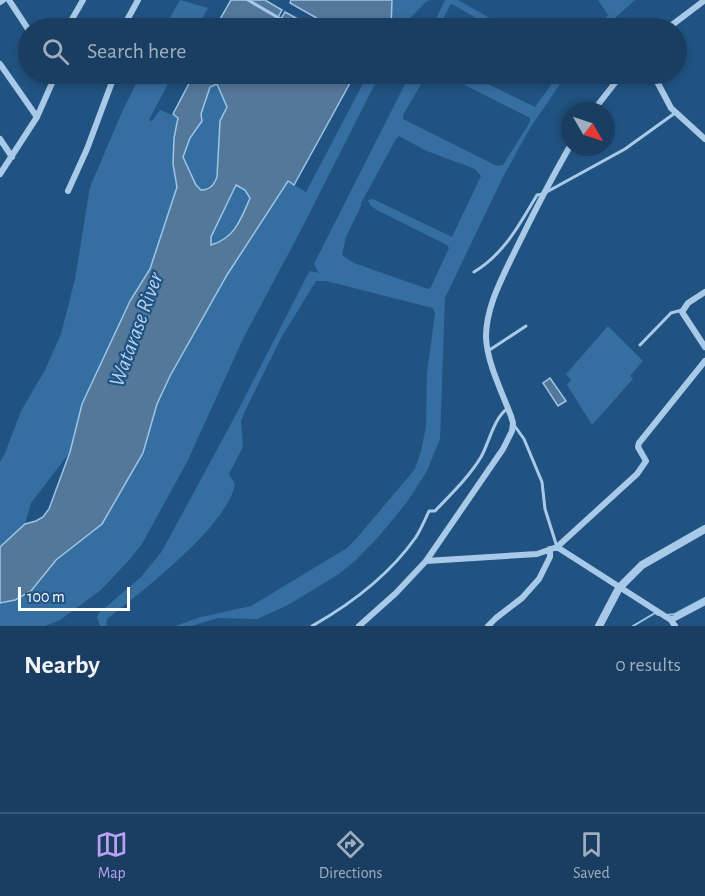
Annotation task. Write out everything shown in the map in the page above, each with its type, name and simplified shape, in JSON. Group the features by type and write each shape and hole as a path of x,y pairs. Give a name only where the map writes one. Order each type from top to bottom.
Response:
{"street":[{"path":"9,0 21,18"},
{"path":"73,18 83,0"},
{"path":"128,18 138,0"},
{"path":"681,18 705,0"},
{"path":"0,64 37,117"},
{"path":"0,174 37,117 52,84"},
{"path":"68,191 87,149 111,84"},
{"path":"600,102 614,84"},
{"path":"658,84 675,113 705,139"},
{"path":"0,139 12,157"},
{"path":"359,626 426,561 495,462 512,431 513,423 488,351 486,325 505,272 564,156"},
{"path":"705,292 682,309 683,315 705,347"},
{"path":"426,561 537,554 553,548 637,474 645,461 638,447 639,443 705,361"},
{"path":"600,626 619,588 642,565 705,529"},
{"path":"553,548 673,623 705,602"},
{"path":"488,626 522,598 539,579 553,548"}],"lane":[{"path":"248,0 279,18"},
{"path":"474,272 485,266 513,236 537,195 543,194 625,149 675,113"},
{"path":"639,345 671,313 682,309"},
{"path":"488,351 526,326"},
{"path":"312,626 361,593 394,563 416,536 429,511 435,511 470,473 490,440 498,417 508,408"},
{"path":"513,423 524,439 542,482 553,548"}],"shaded area":[{"path":"180,0 208,8 202,18 170,18"},
{"path":"392,0 432,0 427,1 410,18 391,18"},
{"path":"445,0 458,0 490,18 476,18 452,4 444,18 437,18"},
{"path":"598,0 635,0 615,18 606,18 608,15"},
{"path":"136,84 168,84 149,120 152,121 160,110 179,118 174,138 173,164 177,187 150,269 130,301 82,404 70,452 31,503 25,524 0,547 0,462 21,411 45,370 61,334 75,279 90,187"},
{"path":"218,84 227,107 220,121 217,177 211,186 201,190 196,186 183,157 190,138 202,121 201,114 210,87"},
{"path":"363,84 375,84 243,339 187,462 142,544 101,590 60,620 45,626 0,626 0,603 15,600 31,591 56,560 102,524 143,453 157,404 170,376 227,275 288,181 306,192"},
{"path":"405,84 421,84 403,115 403,119 497,166 503,165 530,122 530,118 463,84 488,84 535,107 552,84 560,84 530,128 503,177 445,298 440,439 427,471 407,502 380,535 339,574 288,605 257,619 218,618 191,626 175,626 201,617 251,606 347,548 415,469 426,427 427,373 435,313 433,308 326,281 316,281 281,338 241,421 243,447 229,474 235,484 229,501 217,519 181,557 107,619 106,626 100,626 97,617 99,613 141,577 162,551 308,274 310,271 319,273 314,264","holes":["399,136 427,151 475,169 481,176 452,237 373,199 368,200 370,205 377,210 447,245 449,248 428,289 354,263 342,255 346,237 361,203"]},
{"path":"236,185 245,190 250,198 247,206 232,233 211,245 211,237"},
{"path":"608,326 643,361 630,376 633,379 592,425 567,385 571,380 566,374"}],"water":[{"path":"231,0 265,0 282,10 278,18 221,18"},
{"path":"291,0 392,0 391,18 316,18 290,3"},
{"path":"285,12 296,18 281,18"},
{"name":"Watarase River","path":"189,84 217,84 350,84 294,185 288,181 227,275 170,376 157,404 143,453 102,524 56,560 31,591 15,600 0,603 0,547 25,524 43,517 49,509 70,452 82,404 130,301 150,269 177,187 173,164 174,138 178,118 173,114","holes":["217,84 227,107 220,121 217,177 211,186 201,190 196,185 183,157 190,138 202,121 201,114 210,87","236,185 245,190 250,198 236,227 226,238 211,245 211,237"]},
{"path":"550,378 566,401 558,406 543,383"}],"waterway":[{"path":"667,615 675,614 705,598"},
{"path":"633,626 655,613 658,615"}]}
